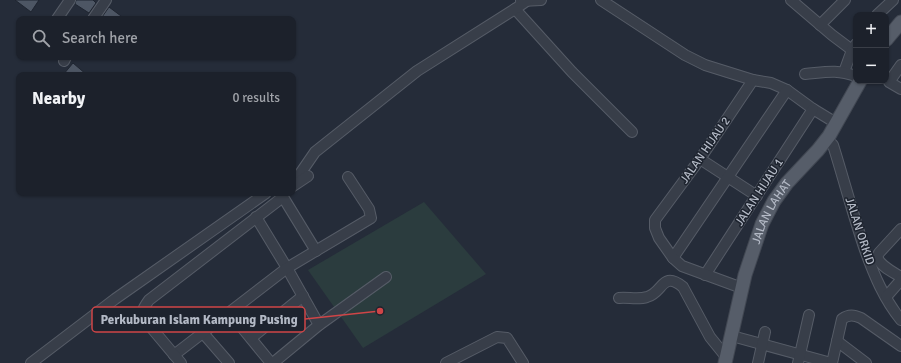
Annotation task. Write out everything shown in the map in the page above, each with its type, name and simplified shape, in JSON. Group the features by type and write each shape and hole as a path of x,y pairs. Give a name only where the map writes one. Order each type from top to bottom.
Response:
{"main road":[{"path":"889,36 901,22"},
{"name":"JALAN LAHAT","path":"726,360 745,275 762,224 774,202 787,183 827,139 858,84"}],"street":[{"path":"59,16 70,0"},
{"path":"95,16 106,0"},
{"path":"296,179 314,152 417,71 521,3 541,0"},
{"path":"601,0 685,55 706,64 753,80 771,83 787,90 813,109 836,123"},
{"path":"820,25 845,0"},
{"path":"880,12 893,0"},
{"path":"794,1 832,35 853,46"},
{"path":"521,3 572,72 632,132"},
{"path":"844,72 854,48"},
{"path":"901,65 889,82 901,89"},
{"path":"805,74 836,71 853,75"},
{"name":"JALAN HIJAU 2","path":"673,258 659,238 655,228 655,220 700,159 753,80"},
{"path":"742,288 682,266 673,258 787,90"},
{"name":"JALAN HIJAU 1","path":"705,275 813,109"},
{"name":"JALAN ORKID","path":"827,139 833,145 863,243 877,281 892,309 901,320"},
{"path":"700,159 757,196"},
{"path":"296,182 308,176"},
{"path":"174,355 287,268 371,218 370,209 348,176"},
{"path":"30,363 115,298 262,196"},
{"path":"181,363 144,320 142,314 143,309 149,300 283,196"},
{"path":"285,196 316,251"},
{"path":"256,217 319,325"},
{"path":"886,297 901,279 878,261 877,257 901,229"},
{"path":"230,312 272,363 319,325 386,277"},
{"path":"619,298 638,299 647,297 652,295 662,284 670,281 677,282 683,287 710,337 726,360"},
{"path":"251,338 303,296"},
{"path":"732,336 762,345 799,359 832,363 842,319 847,316 854,315 861,318 901,346"},
{"path":"799,359 809,316"},
{"path":"758,363 765,332"},
{"path":"203,333 229,363"},
{"path":"446,363 497,337 507,338 523,363"},
{"path":"837,341 866,363"}],"shaded area":[{"path":"424,202 486,274 363,348 308,270"}],"building":[{"path":"15,0 39,0 31,12"},
{"path":"76,0 93,0 96,3 89,13 75,4"},
{"path":"109,7 121,16 103,16"},
{"path":"73,63 84,72 66,72"}],"place":[{"name":"Perkuburan Islam Kampung Pusing","path":"380,311"}]}
